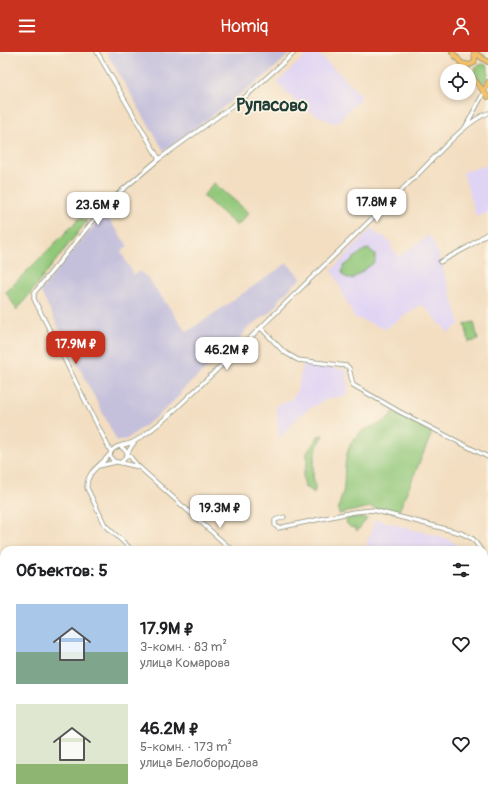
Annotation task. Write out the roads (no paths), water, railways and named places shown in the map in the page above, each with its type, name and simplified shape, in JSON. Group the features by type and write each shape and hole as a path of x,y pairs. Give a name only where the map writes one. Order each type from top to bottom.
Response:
{"main road":[{"path":"452,52 461,63 468,66 474,63 474,52"},
{"path":"474,52 488,62"},
{"path":"476,82 488,97"},
{"path":"484,92 488,82"}],"street":[{"path":"97,52 159,159"},
{"path":"139,467 112,459 106,439 33,295 105,207 159,159 245,97 295,52"},
{"path":"462,131 470,120 484,92"},
{"path":"96,467 126,459 127,454 138,439 174,410 261,328 358,230 462,131 488,113"},
{"path":"440,262 468,248 488,233"},
{"path":"261,328 284,352 295,359 347,366 349,368 353,385 400,412 488,457"},
{"path":"106,439 110,444 124,448 127,454 139,467 228,546"},
{"path":"128,546 105,525 89,492 87,482 96,467 118,446 138,439"},
{"path":"284,518 275,520 275,525 278,528 354,512 373,510 461,533 473,539 477,546"}],"district":[{"name":"Рупасово","path":"272,105"}]}
